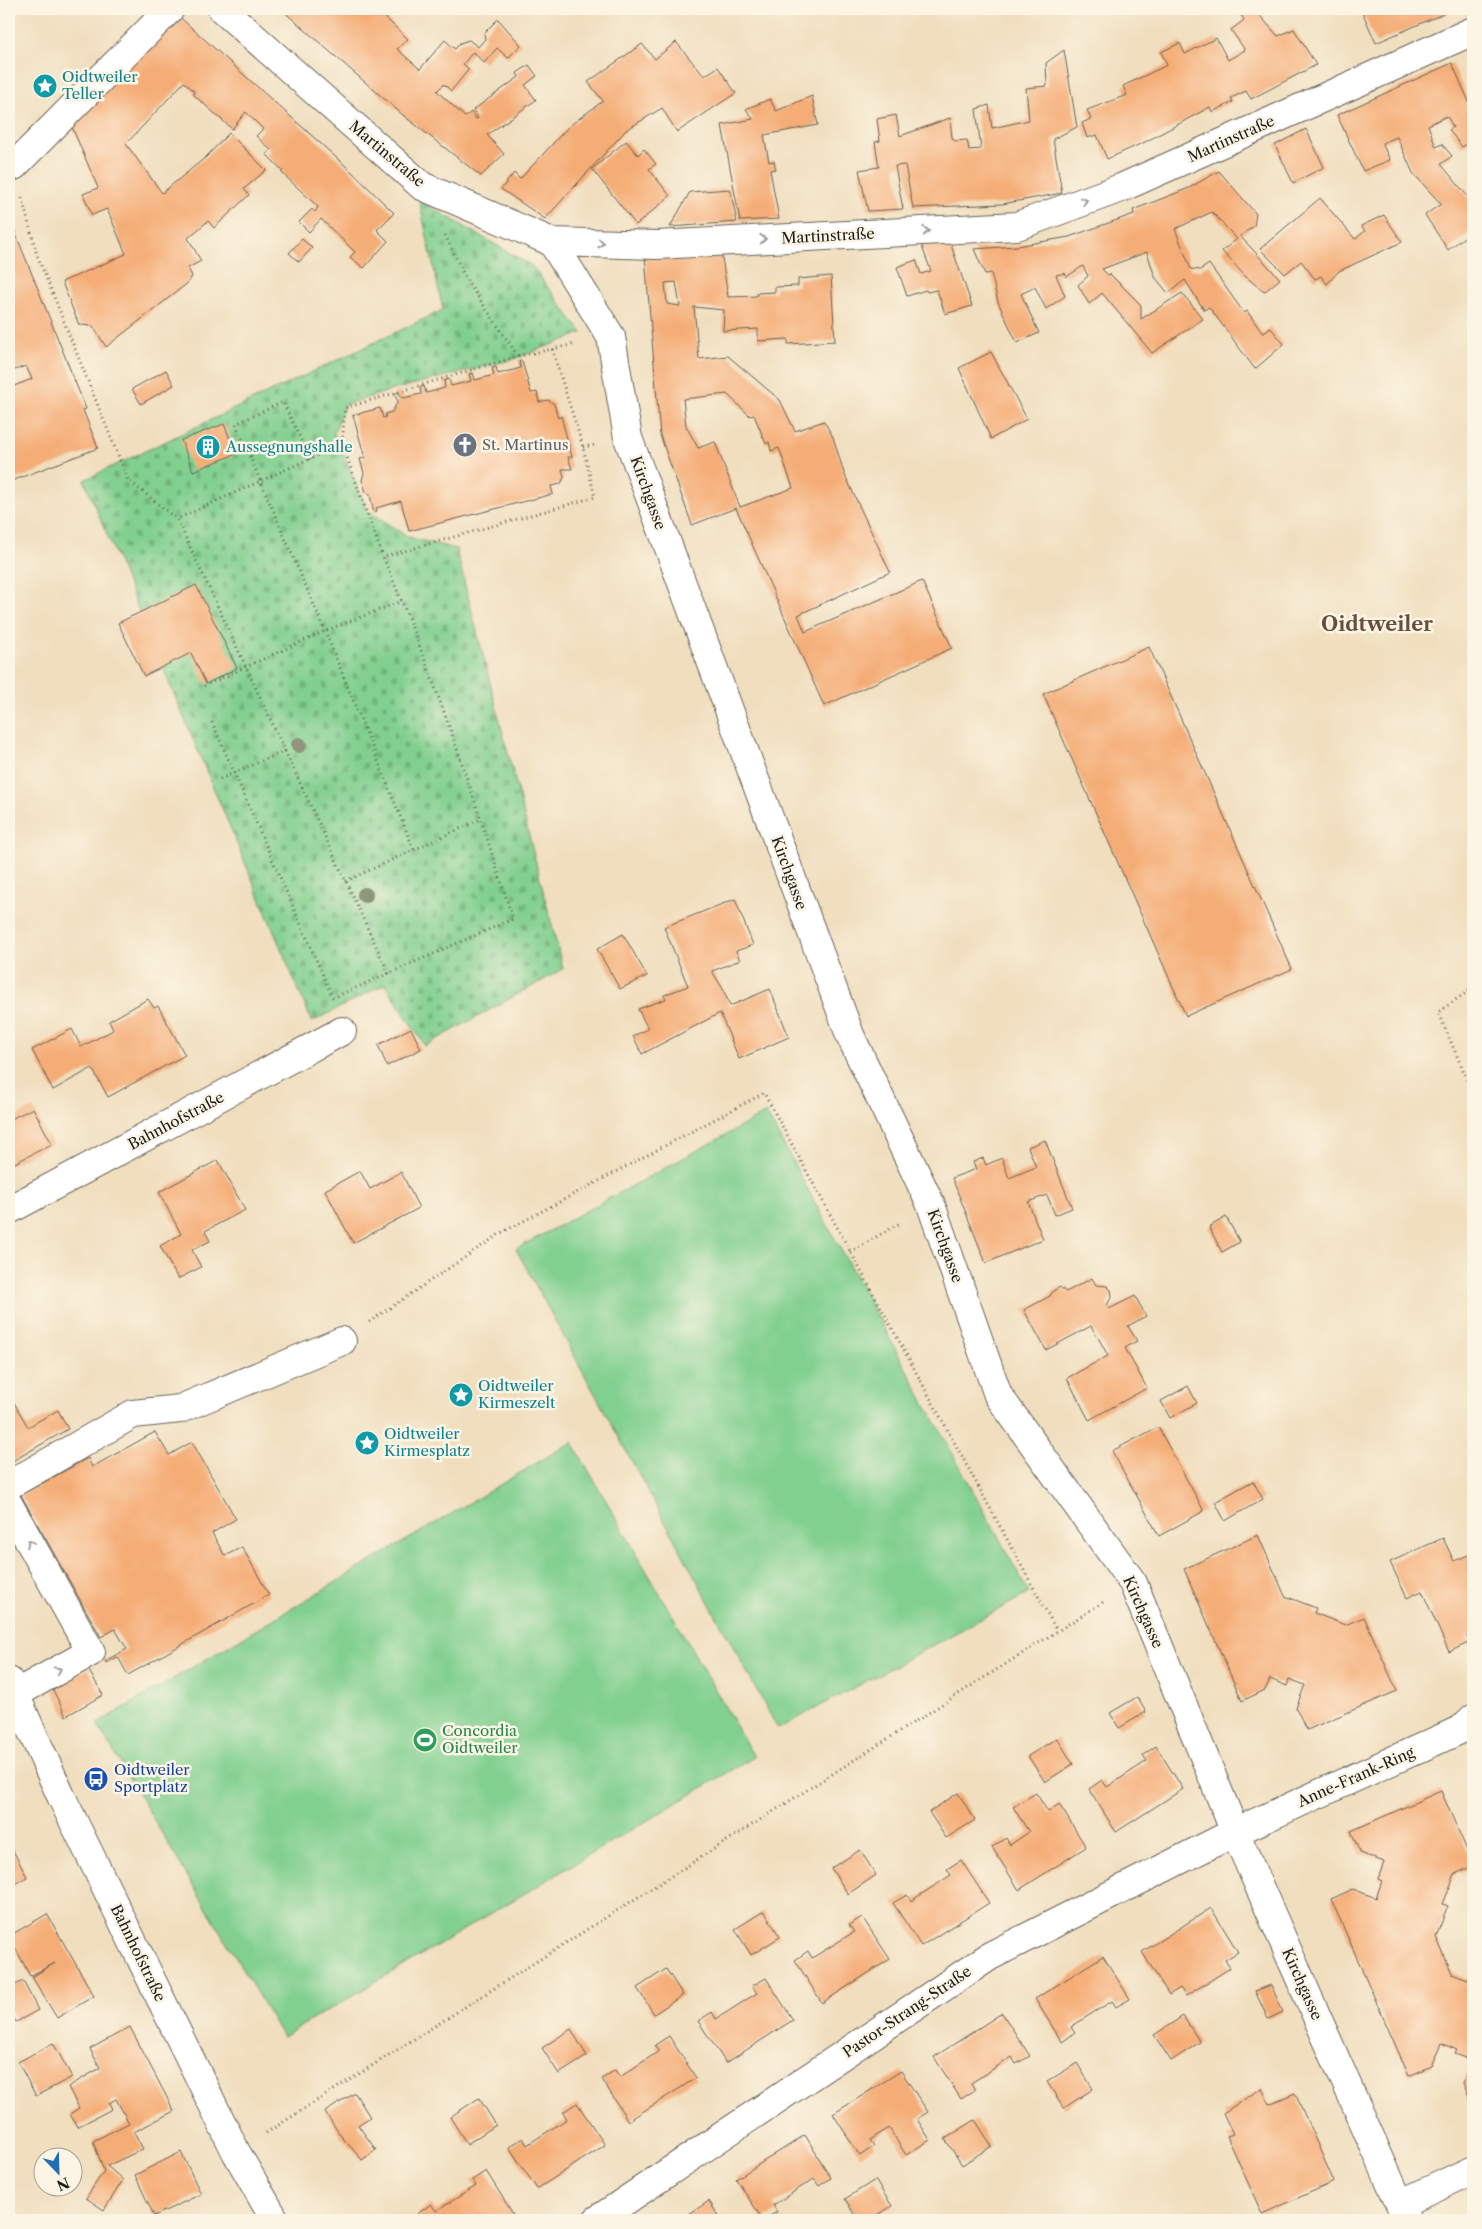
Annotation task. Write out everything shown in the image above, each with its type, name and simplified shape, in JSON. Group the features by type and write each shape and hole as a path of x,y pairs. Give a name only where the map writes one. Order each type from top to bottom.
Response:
{"street":[{"path":"14,166 170,9"},
{"name":"Martinstraße","path":"222,9 422,186 552,242 657,245 1017,226 1122,188 1473,31"},
{"name":"Kirchgasse","path":"552,242 611,337 631,448 850,1036 930,1205 998,1395 1133,1583 1234,1832 1403,2212"},
{"name":"Bahnhofstraße","path":"9,1210 342,1031"},
{"path":"9,1485 133,1414 180,1409 342,1340"},
{"path":"9,1505 91,1652 12,1687"},
{"name":"Bahnhofstraße","path":"12,1687 61,1796 236,2152 275,2220"},
{"name":"Anne-Frank-Ring","path":"1234,1832 1462,1729 1473,1718"},
{"name":"Pastor-Strang-Straße","path":"597,2220 990,1956 1234,1832"},
{"path":"1403,2212 1473,2170"}],"path":[{"path":"14,166 37,255 128,480 177,519 389,974"},
{"path":"466,279 518,356"},
{"path":"326,1002 513,919 481,819 402,601 382,556 342,444 344,408 518,356 552,349 583,447 595,497 382,556"},
{"path":"310,459 283,402 236,424 259,482 325,631 414,850"},
{"path":"177,519 342,444"},
{"path":"204,686 325,631 402,601"},
{"path":"212,722 334,998 342,1031"},
{"path":"220,779 286,751"},
{"path":"346,881 481,819"},
{"path":"1473,988 1438,1012 1473,1093"},
{"path":"342,1340 500,1233 764,1094 1057,1631"},
{"path":"850,1252 930,1205"},
{"path":"236,2152 1133,1583"}],"green space":[{"path":"419,200 532,266 582,333 514,359 392,390 344,405 334,433 368,511 408,537 456,549 563,969 425,1046 385,984 312,1022 84,480 443,310"},
{"path":"766,1113 1029,1593 778,1729 516,1249"},
{"name":"Concordia Oidtweiler","path":"572,1442 754,1757 283,2037 97,1724"}],"building":[{"path":"281,9 376,9 408,39 397,49 420,69 445,40 455,49 460,43 469,40 478,47 485,39 484,33 498,19 521,45 508,58 497,48 484,63 473,52 463,64 469,69 451,91 444,84 437,91 465,117 471,112 476,119 478,118 473,110 519,77 517,73 529,65 537,76 525,85 536,100 487,135 504,154 481,176 404,116"},
{"path":"1250,9 1254,9 1278,36 1294,29 1316,65 1251,99 1246,91 1231,98 1233,102 1212,112 1210,107 1147,141 1107,159 1097,135 1087,138 1082,123 1091,119 1087,110 1127,95 1123,86 1167,65 1161,52 1180,43 1185,54 1216,38 1228,60 1245,50 1231,30 1244,20 1241,15"},
{"path":"1361,9 1454,9 1376,43"},
{"path":"174,12 349,169 394,213 377,230 388,241 364,268 350,257 355,252 321,219 309,232 299,222 312,209 315,212 318,207 281,172 283,171 266,154 271,150 256,136 263,129 246,112 232,129 194,95 194,91 184,82 126,144 162,193 206,157 229,133 266,170 244,189 249,195 214,228 208,221 188,238 201,261 188,268 192,276 189,282 106,347 93,326 79,325 62,282 126,254 107,209 92,215 83,194 98,188 72,127"},
{"path":"676,42 704,76 718,67 736,93 677,132 662,108 626,130 545,219 501,189 514,173 520,179 569,126 603,101 588,82 642,44 655,59"},
{"path":"1064,50 1077,127 1053,139 1062,193 1002,204 913,208 905,165 895,166 903,209 868,211 859,170 879,167 875,142 880,141 877,119 896,115 900,136 950,118 952,138 955,141 967,140 969,150 981,149 976,109 989,105 992,128 1029,120 1026,88 1047,86 1046,63"},
{"path":"1452,63 1473,111 1473,140 1462,147 1449,130 1453,127 1447,116 1428,125 1436,147 1442,144 1452,156 1441,164 1473,203 1473,230 1448,250 1425,215 1441,204 1413,173 1397,137 1382,143 1390,160 1363,171 1337,115"},
{"path":"812,96 818,125 764,135 769,162 774,161 776,169 770,170 779,219 740,221 722,125 753,119 746,109 770,99 776,111"},
{"path":"1306,129 1324,167 1293,183 1275,145"},
{"path":"626,141 638,155 644,149 656,164 649,169 670,196 636,225 592,169"},
{"path":"1219,171 1256,214 1254,226 1240,236 1280,279 1264,292 1245,276 1222,251 1237,239 1212,212 1175,229 1191,269 1200,270 1209,264 1244,313 1247,311 1263,334 1270,327 1284,344 1255,369 1209,307 1204,310 1185,280 1168,293 1155,277 1147,252 1102,269 1108,275 1110,274 1141,305 1141,319 1182,293 1203,319 1152,353 1102,293 1089,304 1078,285 1088,276 1083,266 1066,277 1065,273 1056,275 1065,296 1046,309 1035,287 1021,294 1039,333 1017,343 998,302 991,273 985,274 974,249 1017,246 1069,237 1134,214 1133,210 1189,188"},
{"path":"730,189 737,222 670,227 690,192"},
{"path":"1320,198 1355,239 1365,231 1361,226 1384,215 1402,242 1339,271 1327,284 1321,276 1315,279 1301,261 1285,274 1260,249"},
{"path":"9,217 86,409 83,410 98,448 9,482 9,388 32,379 26,366 9,372"},
{"path":"302,239 312,248 299,262 289,253"},
{"path":"950,242 972,306 945,314 937,290 927,292 926,290 907,296 897,267 916,260 921,274 931,271 921,244"},
{"path":"721,251 728,297 757,296 757,293 775,292 775,287 798,286 798,279 831,276 835,341 788,344 788,339 758,341 758,329 723,331 724,310 694,307 699,359 728,356 780,400 795,431 824,421 833,437 844,473 890,572 798,615 805,632 922,581 952,648 824,706 736,508 692,525 660,435 645,257","holes":["676,282 680,306 667,304 665,283","727,394 750,416 754,415 766,444 769,442 771,451 779,448 793,488 740,507 715,442 698,448 686,426 683,399"]},
{"path":"991,352 1027,419 991,439 959,368"},
{"name":"St. Martinus","path":"519,361 522,361 531,393 537,392 539,402 548,400 554,404 558,418 561,416 572,457 568,457 572,469 562,469 564,477 561,484 551,486 553,494 409,531 401,501 376,508 377,511 374,513 370,495 366,492 362,480 364,473 360,459 365,458 353,415 380,408 383,418 386,417 385,414 392,412 398,401 394,394 398,392 403,398 421,394 420,387 424,386 426,393 445,388 444,381 449,379 451,386 471,381 469,374 473,373 475,380 494,375 492,368 496,367 498,374 521,368"},
{"path":"166,370 174,385 141,404 132,389"},
{"name":"Aussegnungshalle","path":"224,424 236,454 193,471 181,440"},
{"path":"196,585 237,668 206,684 191,653 144,676 118,623"},
{"path":"1149,647 1292,969 1186,1016 1043,694"},
{"path":"735,899 753,945 736,951 740,960 712,971 723,989 730,1006 770,989 789,1037 739,1059 720,1013 642,1054 633,1036 648,1029 638,1009 666,999 664,995 688,986 664,927"},
{"path":"623,934 647,976 620,989 597,949"},
{"path":"148,999 154,1008 158,1006 185,1055 108,1097 92,1068 53,1090 32,1050 72,1029 81,1047 113,1030 109,1021"},
{"path":"411,1028 421,1049 387,1066 378,1045"},
{"path":"33,1108 52,1144 9,1166 9,1120"},
{"path":"1045,1140 1072,1208 1055,1215 1047,1195 1028,1202 1043,1239 986,1263 952,1178 976,1169 973,1162 983,1158 986,1165 1002,1158 1009,1178 1036,1167 1028,1147"},
{"path":"218,1160 245,1210 205,1231 210,1241 192,1250 201,1267 178,1279 160,1246 181,1234 159,1192"},
{"path":"360,1171 370,1189 401,1172 419,1208 353,1243 325,1190"},
{"path":"1226,1217 1240,1242 1222,1252 1209,1227"},
{"path":"1092,1278 1096,1285 1107,1286 1111,1290 1112,1296 1107,1305 1109,1309 1135,1296 1146,1316 1128,1326 1137,1341 1125,1348 1147,1388 1089,1420 1067,1378 1108,1356 1100,1341 1091,1326 1046,1350 1024,1310 1050,1296 1053,1291 1060,1287 1066,1292"},
{"path":"1188,1386 1197,1403 1170,1418 1161,1401"},
{"path":"9,1394 28,1427 58,1410 68,1429 9,1463"},
{"path":"1158,1427 1204,1511 1159,1536 1112,1451"},
{"path":"155,1432 169,1455 192,1442 236,1519 212,1533 225,1556 242,1547 269,1595 128,1675 118,1657 106,1663 105,1661 127,1649 115,1629 101,1637 21,1495 88,1458 92,1467"},
{"path":"1253,1481 1263,1499 1225,1521 1215,1502"},
{"path":"1258,1535 1285,1596 1316,1608 1314,1613 1345,1625 1364,1617 1397,1691 1307,1730 1296,1708 1305,1685 1289,1679 1287,1686 1270,1679 1265,1690 1242,1701 1184,1569"},
{"path":"1443,1538 1454,1561 1473,1553 1473,1634 1467,1637 1470,1642 1449,1652 1422,1591 1407,1598 1390,1562"},
{"path":"88,1669 103,1695 66,1716 53,1690"},
{"path":"1137,1697 1146,1712 1119,1728 1110,1713"},
{"path":"1057,1738 1073,1764 1045,1782 1028,1756"},
{"path":"1156,1746 1183,1789 1116,1832 1089,1789 1102,1780 1107,1787 1147,1761 1143,1755"},
{"path":"1441,1791 1473,1864 1473,1866 1455,1874 1443,1904 1448,1906 1436,1937 1452,1973 1473,1981 1473,2107 1463,2083 1472,2060 1455,2054 1457,2050 1441,2043 1431,2066 1409,2076 1331,1899 1353,1889 1376,1898 1382,1881 1378,1879 1384,1862 1360,1853 1351,1831"},
{"path":"958,1793 975,1820 946,1838 929,1812"},
{"path":"1036,1793 1048,1812 1059,1804 1086,1847 1019,1890 992,1847 1006,1838 1010,1845 1029,1832 1013,1807"},
{"path":"9,1843 27,1877 9,1887"},
{"path":"860,1850 876,1875 848,1894 831,1868"},
{"path":"961,1860 989,1903 921,1946 893,1903 907,1895 911,1901 951,1875 947,1869"},
{"path":"1211,1908 1238,1952 1225,1960 1230,1968 1186,1996 1180,1988 1169,1995 1142,1952"},
{"path":"764,1911 780,1937 751,1955 735,1929"},
{"path":"47,1914 94,1996 57,2018 32,1977 55,1963 30,1976 9,1936"},
{"path":"862,1917 890,1959 822,2003 795,1960 808,1951 812,1958 854,1932 849,1925"},
{"path":"1103,1956 1130,1999 1116,2007 1112,2001 1091,2014 1071,2027 1075,2033 1062,2042 1035,1999"},
{"path":"666,1969 683,1995 654,2014 637,1988"},
{"path":"766,1978 793,2020 726,2063 698,2021 712,2012 716,2019 757,1993 752,1986"},
{"path":"23,1981 38,2010 16,2022 9,2009 9,1988"},
{"path":"1271,1985 1283,2012 1268,2019 1255,1991"},
{"path":"1002,2013 1030,2056 1016,2064 1012,2057 971,2083 975,2090 961,2099 934,2057"},
{"path":"1183,2016 1200,2042 1171,2061 1154,2035"},
{"path":"130,2027 174,2111 134,2132 143,2149 107,2166 123,2180 104,2210 86,2198 104,2171 93,2141 129,2123 116,2099 109,2103 112,2109 77,2127 70,2114 79,2108 68,2087 100,2068 90,2049"},
{"path":"571,2029 587,2056 559,2074 542,2048"},
{"path":"669,2036 696,2078 628,2121 602,2079 615,2070 620,2077 659,2051 655,2045"},
{"path":"53,2043 72,2077 36,2096 18,2062"},
{"path":"1077,2063 1093,2089 1064,2108 1047,2082"},
{"path":"901,2071 928,2112 917,2119 930,2140 906,2155 889,2128 870,2140 874,2146 860,2156 833,2114"},
{"path":"1262,2088 1269,2104 1295,2093 1334,2182 1262,2214 1227,2136 1233,2134 1223,2113"},
{"path":"355,2093 370,2117 358,2125 376,2150 362,2160 341,2136 325,2112"},
{"path":"479,2098 496,2125 467,2144 450,2117"},
{"path":"577,2103 605,2145 537,2189 509,2147 523,2138 527,2145 567,2119 563,2112"},
{"path":"975,2120 992,2146 962,2165 945,2139"},
{"path":"805,2135 831,2178 819,2186 814,2179 773,2205 777,2212 763,2220 736,2179"},
{"path":"181,2152 201,2194 154,2216 135,2175"},
{"path":"486,2171 513,2214 503,2220 421,2220 417,2214 431,2204 436,2211 476,2186 472,2180"},
{"path":"875,2180 892,2206 870,2220 858,2220 845,2199"},
{"path":"709,2201 721,2220 680,2220"}],"place":[{"name":"Oidtweiler Teller","path":"45,86"},
{"name":"St. Martinus","path":"465,445"},
{"name":"Aussegnungshalle","path":"208,447"},
{"name":"Oidtweiler Kirmeszelt","path":"461,1395"},
{"name":"Oidtweiler Kirmesplatz","path":"367,1443"},
{"name":"Concordia Oidtweiler","path":"425,1740"},
{"name":"Oidtweiler Sportplatz","path":"96,1779"}],"district":[{"name":"Oidtweiler","path":"1377,624"}]}
